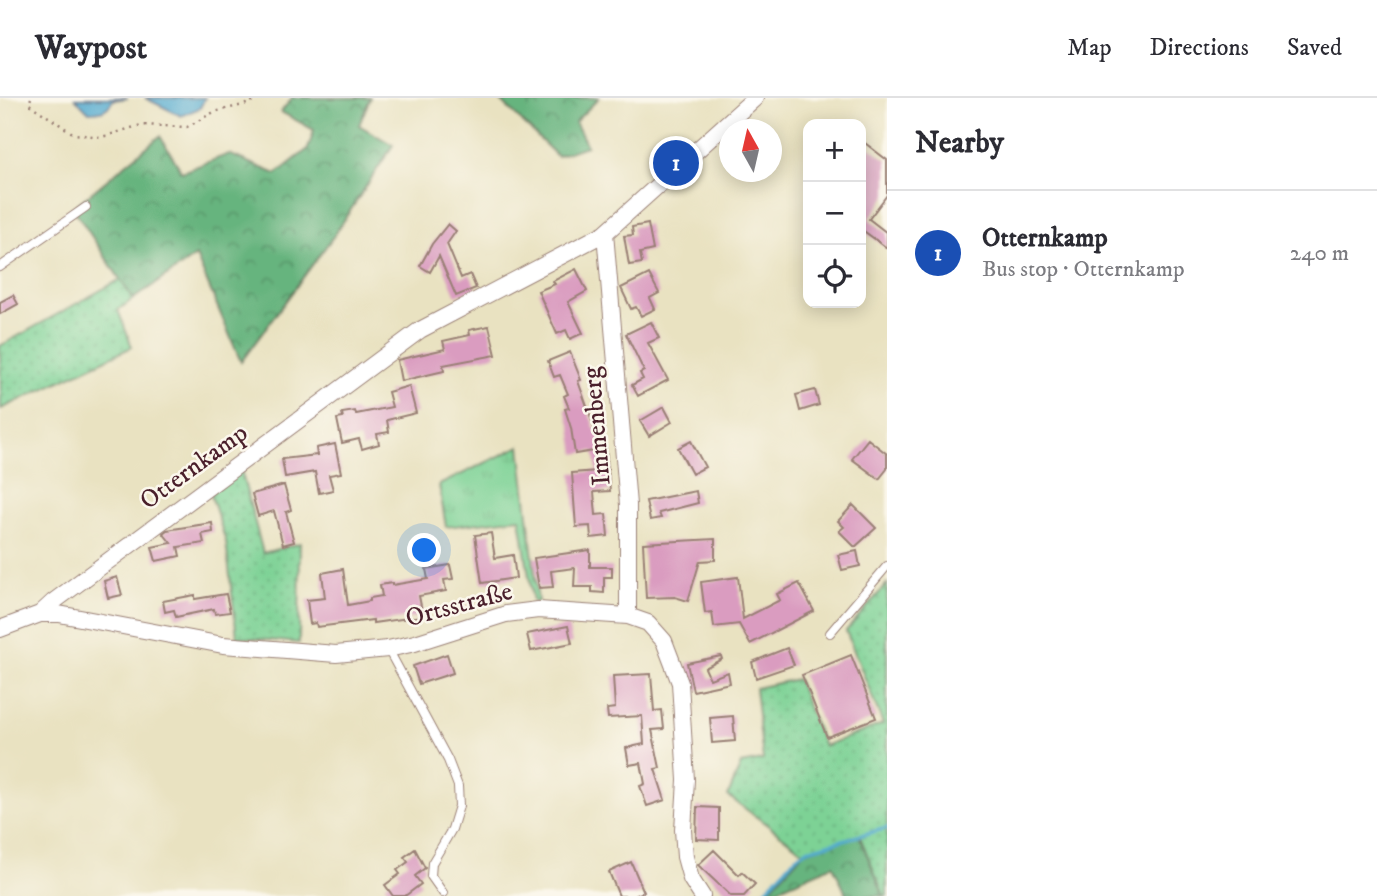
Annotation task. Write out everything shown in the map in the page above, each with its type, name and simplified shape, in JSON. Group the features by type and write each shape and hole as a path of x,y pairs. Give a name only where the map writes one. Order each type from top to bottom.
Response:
{"street":[{"name":"Otternkamp","path":"40,614 420,330 605,233 755,98"},
{"name":"Immenberg","path":"605,233 628,505 628,616"},
{"name":"Ortsstraße","path":"0,629 40,614 58,614 223,645 336,654 415,643 506,614 538,610 628,616 648,623 664,641 678,676 684,726 686,780 682,830 691,879 702,896"}],"lane":[{"path":"0,267 86,207"},
{"path":"830,633 887,566"},
{"path":"387,649 448,760 458,786 459,806 452,829 432,863 431,876 443,893"}],"path":[{"path":"31,98 29,104 74,134 102,137 141,125 187,127 214,112 247,104 259,98"}],"green space":[{"path":"292,98 370,98 359,125 393,145 335,234 241,362 196,256 133,299 73,208 160,136 182,172 229,154 276,174 308,149 314,130 281,112"},
{"path":"498,98 599,98 575,122 587,146 557,156"},
{"path":"121,279 133,299 118,310 132,347 1,409 0,346"},
{"path":"520,446 538,602 533,602 520,518 446,527 439,485"},
{"path":"241,470 263,553 300,543 299,643 237,637 226,542 210,492"},
{"path":"887,584 887,896 884,896 859,835 804,852 728,796 741,764 763,760 755,688 797,679 824,746 883,724 846,631"},
{"path":"859,835 884,896 847,896 833,865 764,895 804,852"}],"water":[{"path":"75,98 128,98 113,100 103,110 89,112"},
{"path":"145,98 205,98 200,108 181,116"}],"building":[{"path":"866,144 887,160 887,195 869,219 887,233 887,248 866,233"},
{"path":"448,224 456,231 447,244 461,278 470,274 476,288 456,296 439,256 430,272 420,266 432,244"},
{"path":"648,224 653,250 640,253 642,263 629,265 624,236 633,235 632,227"},
{"path":"576,269 587,291 568,302 583,333 570,339 566,330 557,334 538,291 555,284 553,281"},
{"path":"649,274 659,293 650,298 655,309 641,316 636,307 631,309 621,288"},
{"path":"13,295 18,304 0,314 0,302"},
{"path":"651,322 659,338 648,343 668,380 638,396 632,385 643,379 640,373 644,371 626,334"},
{"path":"489,326 496,355 443,365 444,371 401,381 397,360 445,349 443,341 470,335 469,330"},
{"path":"570,352 595,429 600,428 603,447 606,447 610,491 594,492 596,515 606,514 608,536 591,538 590,526 576,527 572,473 597,471 594,451 575,454 565,409 569,408 564,396 568,394 560,375 554,377 548,361"},
{"path":"409,386 416,413 387,420 389,432 377,434 379,444 362,449 359,439 342,443 337,419 343,418 342,413 355,411 356,414 392,407 388,392"},
{"path":"815,390 819,405 800,411 796,395"},
{"path":"664,407 672,422 649,436 640,421"},
{"path":"868,439 887,454 887,469 879,479 852,459"},
{"path":"691,441 705,467 692,474 678,448"},
{"path":"335,444 341,473 329,475 333,490 319,493 315,472 285,477 282,459 317,455 316,448"},
{"path":"284,485 291,510 286,512 294,542 283,545 274,511 258,516 252,494"},
{"path":"696,491 698,503 659,513 661,518 650,520 646,501"},
{"path":"853,505 876,528 855,547 839,531 844,527 838,521"},
{"path":"212,523 213,532 202,534 204,543 178,547 180,556 156,561 152,547 171,543 163,533 167,530"},
{"path":"491,533 495,558 513,555 516,578 482,583 475,535"},
{"path":"715,539 715,560 700,561 688,601 675,597 646,598 643,543"},
{"path":"590,550 590,567 612,567 612,577 604,577 604,593 592,592 592,587 574,587 575,568 551,571 553,587 539,588 534,558"},
{"path":"857,551 860,566 842,570 838,555"},
{"path":"450,565 453,579 444,580 446,591 419,596 423,616 317,627 316,623 310,624 307,600 325,598 322,573 343,569 348,605 382,596 380,585 428,579 426,569"},
{"path":"117,577 122,595 108,598 104,581"},
{"path":"738,577 743,619 780,600 777,594 799,583 814,611 750,644 739,624 714,627 712,612 705,613 701,582"},
{"path":"226,594 230,612 215,614 214,609 176,617 174,610 165,612 163,601 195,595 195,599"},
{"path":"568,626 572,643 531,651 527,634"},
{"path":"787,648 794,665 756,678 752,662"},
{"path":"447,654 453,673 419,684 413,666"},
{"path":"851,655 876,718 827,737 802,675"},
{"path":"721,656 722,659 705,668 710,679 728,672 730,683 693,691 687,663"},
{"path":"651,674 654,711 662,710 664,729 652,730 660,768 655,769 665,800 647,806 640,786 645,784 641,763 629,765 626,748 644,744 642,716 608,718 607,709 615,708 613,676"},
{"path":"733,716 735,741 712,743 710,718"},
{"path":"697,807 719,808 719,840 696,839"},
{"path":"415,849 425,868 415,876 421,884 405,896 393,896 385,885 400,874 397,870 408,862 404,857"},
{"path":"714,850 739,875 742,872 755,884 744,896 731,896 698,865"},
{"path":"631,862 644,892 634,896 619,896 609,872"}],"waterway":[{"path":"760,896 797,856 807,850 887,828"}],"place":[{"name":"Otternkamp","path":"676,163"}]}
